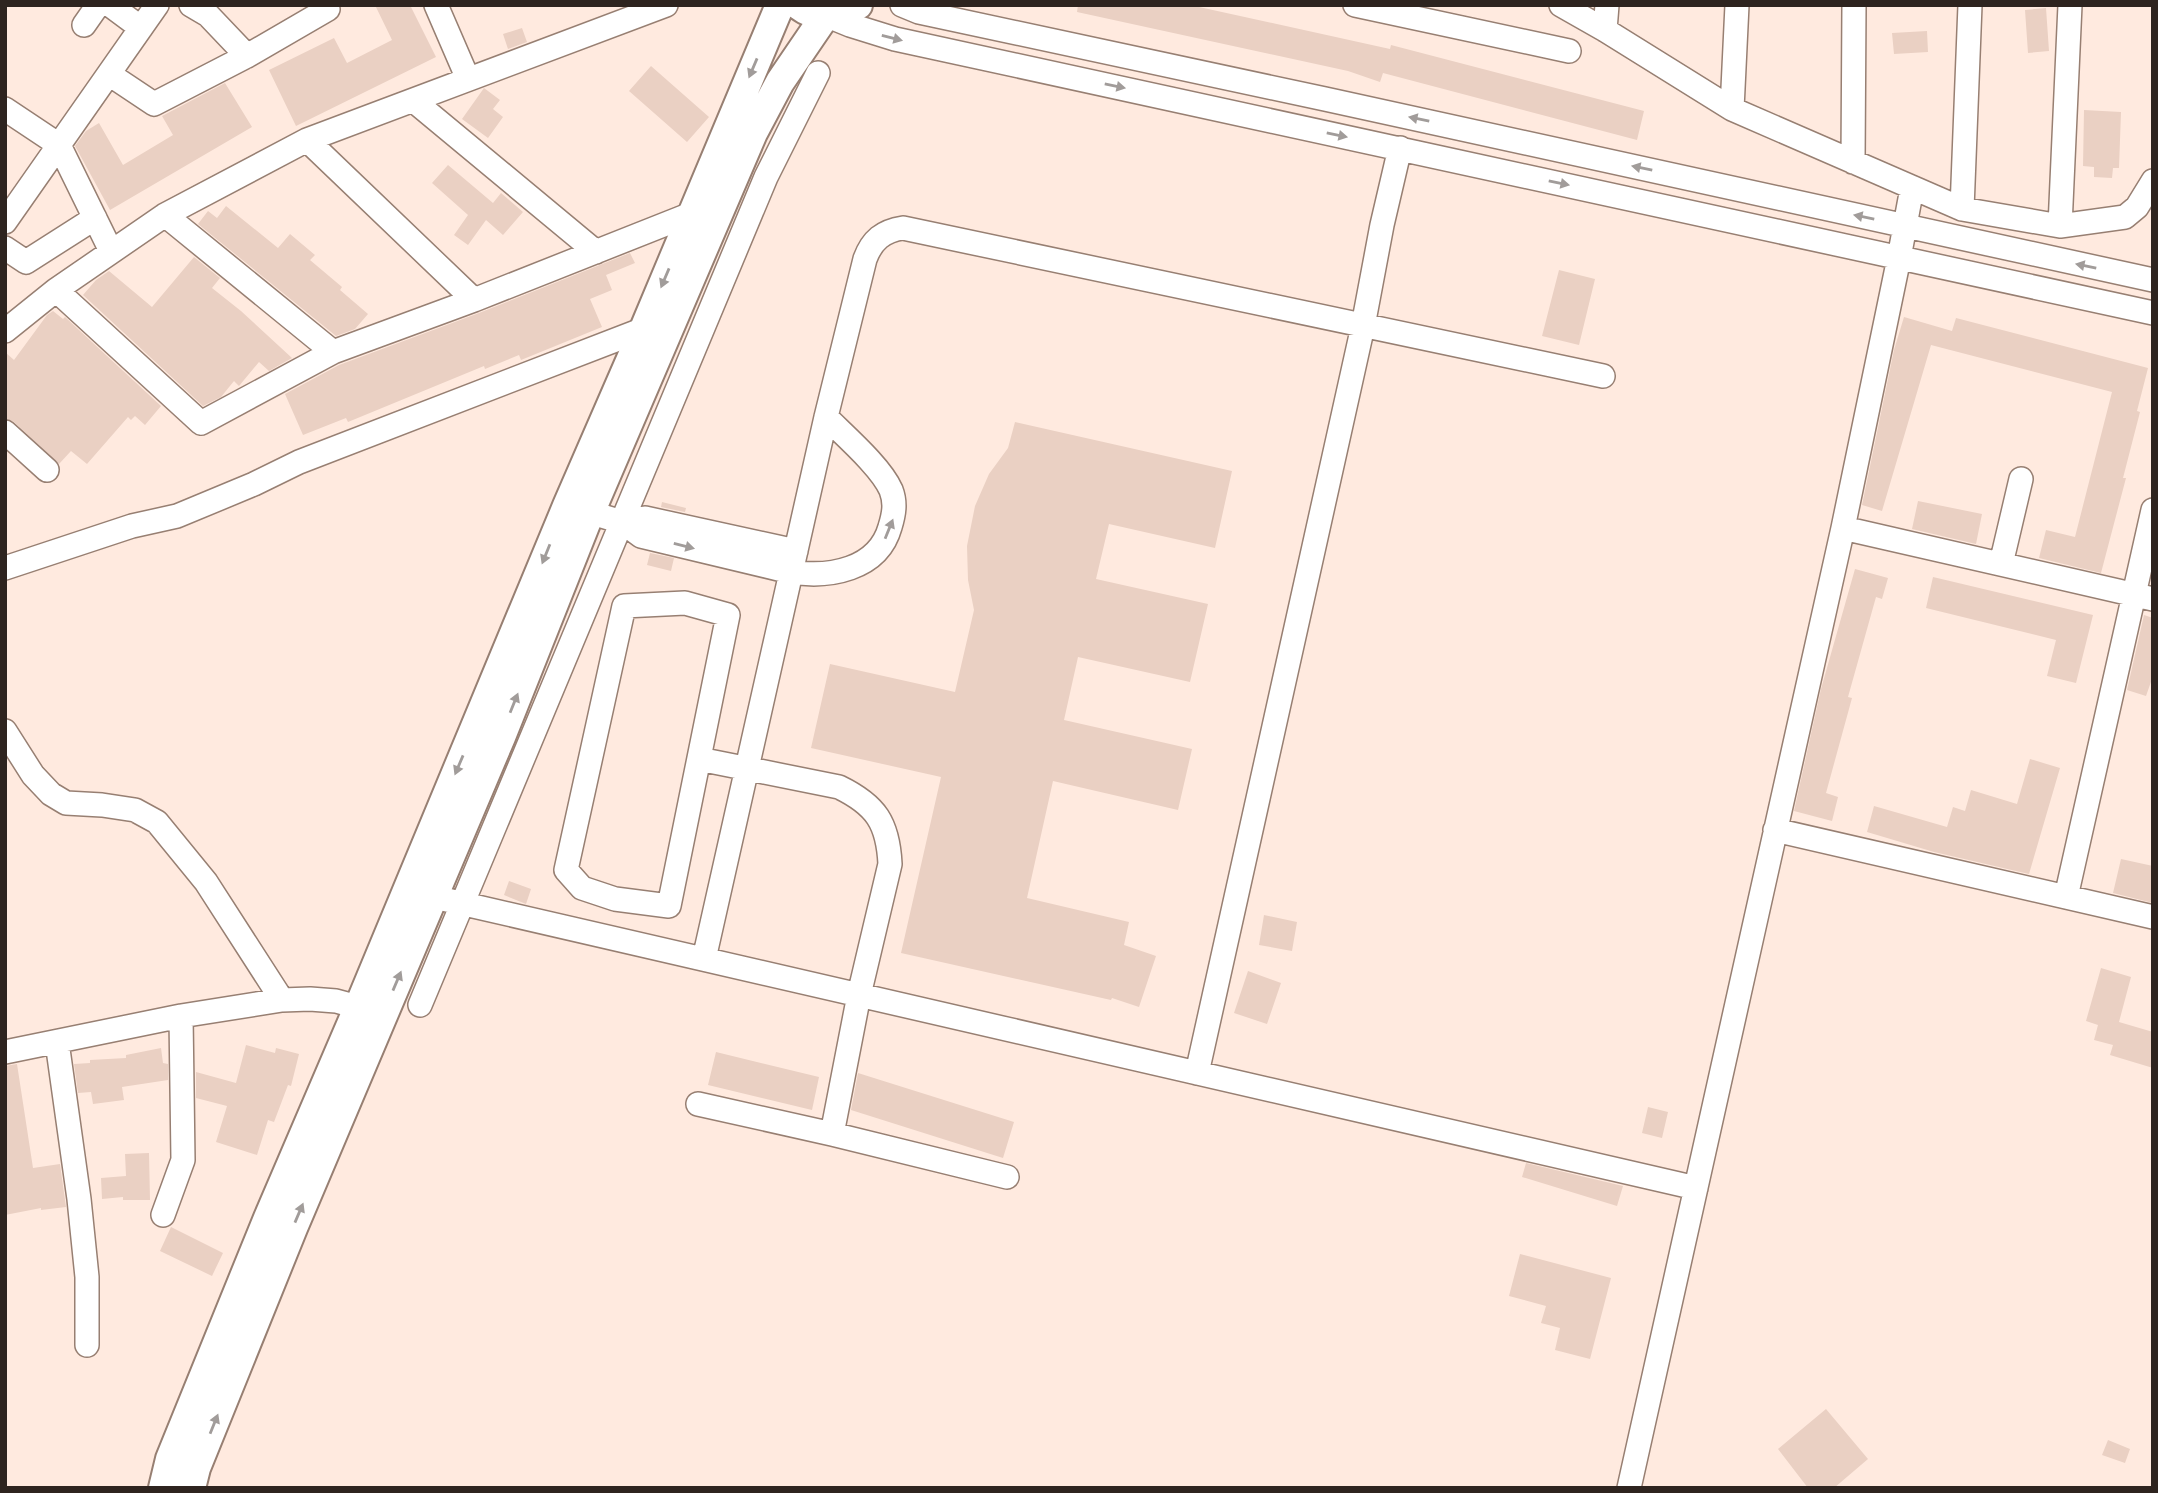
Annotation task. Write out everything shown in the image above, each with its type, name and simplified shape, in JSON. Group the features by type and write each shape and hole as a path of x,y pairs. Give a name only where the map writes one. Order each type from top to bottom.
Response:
{"main road":[{"path":"191,1488 196,1468 371,1010 578,509 644,329 780,5"},
{"path":"798,5 814,14 827,16 839,15 858,5"},
{"path":"578,509 752,133 780,82 827,16"},
{"path":"163,1488 170,1460 263,1230 371,1010"}],"street":[{"path":"84,25 98,5"},
{"path":"110,5 141,28"},
{"path":"5,222 156,5"},
{"path":"191,5 208,15 247,56"},
{"path":"109,74 154,104 247,56 328,9 326,5"},
{"path":"436,5 468,79"},
{"path":"5,331 56,290 165,215 307,140 666,5"},
{"path":"902,5 919,12 2153,280"},
{"path":"1355,5 1569,51"},
{"path":"1561,5 1732,109 1962,209 2060,226 2125,217 2137,207 2153,181"},
{"path":"1605,30 1607,5"},
{"path":"1732,109 1737,5"},
{"path":"1853,162 1854,5"},
{"path":"1962,209 1970,5"},
{"path":"2060,226 2070,5"},
{"path":"827,16 895,39 2153,313"},
{"path":"420,1005 766,177 818,73"},
{"path":"414,101 596,252"},
{"path":"5,109 59,145 111,251"},
{"path":"307,140 474,300"},
{"path":"1197,1073 1363,326 1399,148"},
{"path":"1629,1488 1843,528 1912,188"},
{"path":"56,290 201,423 333,352 474,300 691,214"},
{"path":"165,215 333,352"},
{"path":"5,248 26,262 95,218"},
{"path":"704,959 826,417 869,248 879,236 903,228 1602,376"},
{"path":"5,569 132,526 177,516 299,462 644,329"},
{"path":"578,509 622,522 645,519 794,562 811,575 832,574 859,565 876,553 888,533 895,512 892,493 885,478 826,417"},
{"path":"5,432 47,470"},
{"path":"2001,564 2021,479"},
{"path":"2066,897 2143,597 2153,510"},
{"path":"1843,528 2143,597"},
{"path":"685,603 728,615 699,759 669,906 615,900 582,888 566,870 624,606 685,603"},
{"path":"5,731 33,775 51,794 66,803 135,810 157,822 206,882 282,1000"},
{"path":"699,759 839,787 859,797 876,814 889,842 890,864 859,995 832,1134"},
{"path":"1775,830 2153,917"},
{"path":"421,893 1696,1188"},
{"path":"5,1052 181,1016 282,1000 336,1001 371,1010"},
{"path":"163,1214 183,1160 181,1016"},
{"path":"57,1042 79,1199 86,1276 87,1345"},
{"path":"698,1104 1007,1177"}],"building":[{"path":"375,5 410,5 436,57 296,126 269,70 334,38 347,63 392,40"},
{"path":"1078,5 1190,5 1390,49 1391,45 1644,111 1637,140 1383,73 1380,82 1348,71 1077,12"},
{"path":"2046,8 2049,51 2028,53 2025,10"},
{"path":"522,28 527,42 508,49 503,34"},
{"path":"1927,31 1928,52 1894,54 1892,33"},
{"path":"651,66 709,117 687,142 629,91"},
{"path":"225,83 252,127 110,210 75,146 86,131 99,123 123,165 173,135 162,116"},
{"path":"484,88 500,100 493,109 503,117 488,138 462,119"},
{"path":"2084,110 2121,112 2119,168 2113,168 2112,178 2094,177 2094,167 2083,166"},
{"path":"448,165 493,203 501,193 523,212 503,235 486,220 468,245 454,235 468,215 432,183"},
{"path":"226,206 278,248 290,234 315,255 310,260 368,314 355,329 336,336 198,224 208,211 217,218"},
{"path":"630,253 635,263 606,275 612,290 590,299 602,327 521,360 519,355 485,369 484,366 348,422 346,418 303,435 285,394 339,365"},
{"path":"194,257 220,278 212,288 292,358 269,371 259,362 239,386 234,381 221,397 203,406 83,295 96,280 109,271 152,307"},
{"path":"1559,270 1595,279 1579,345 1542,336"},
{"path":"53,311 63,319 65,317 161,406 145,425 135,416 131,420 128,417 87,464 71,451 59,464 14,422 5,418 5,352 14,360 47,315"},
{"path":"1904,317 1952,331 1956,318 2148,368 2123,478 2126,478 2101,573 2039,558 2046,530 2075,537 2112,392 1931,345 1882,511 1862,505 1894,350"},
{"path":"1015,422 1232,471 1215,548 1109,524 1096,579 1208,604 1190,682 1078,657 1064,720 1192,749 1178,810 1053,781 1027,898 1129,922 1124,945 1156,956 1139,1007 1112,998 1111,1000 901,953 941,777 811,748 830,664 955,692 974,610 968,580 967,546 975,506 989,474 1008,448"},
{"path":"1918,501 1982,514 1976,544 1912,529"},
{"path":"662,502 686,508 685,512 661,507"},
{"path":"650,553 674,558 671,571 647,565"},
{"path":"1855,569 1888,578 1882,599 1876,597 1848,697 1852,698 1826,793 1838,797 1832,821 1794,811 1821,689"},
{"path":"1933,577 2093,615 2076,683 2047,676 2056,640 1926,608"},
{"path":"2144,615 2153,618 2153,676 2146,696 2127,690"},
{"path":"2030,759 2060,768 2029,874 1934,852 1867,832 1874,806 1947,827 1953,807 1965,811 1971,790 2017,804"},
{"path":"2121,859 2153,866 2153,903 2113,893"},
{"path":"509,881 531,889 526,904 504,895"},
{"path":"1264,915 1297,922 1292,951 1259,945"},
{"path":"2101,968 2131,977 2119,1022 2153,1032 2153,1068 2110,1055 2113,1045 2094,1040 2098,1025 2086,1021"},
{"path":"1248,971 1281,983 1267,1024 1234,1013"},
{"path":"246,1045 275,1053 276,1048 299,1054 291,1086 288,1085 274,1122 268,1120 257,1155 216,1142 227,1106 196,1098 196,1072 236,1083"},
{"path":"161,1048 163,1063 168,1064 168,1080 122,1087 124,1100 93,1104 91,1092 78,1093 74,1064 90,1063 90,1060 126,1058 126,1055"},
{"path":"716,1052 819,1077 812,1110 708,1085"},
{"path":"17,1064 33,1168 60,1164 66,1207 41,1208 5,1215 5,1066"},
{"path":"858,1073 1014,1122 1003,1158 851,1110"},
{"path":"1648,1107 1668,1112 1662,1138 1642,1133"},
{"path":"149,1153 150,1200 123,1200 123,1197 102,1199 101,1178 126,1176 125,1154"},
{"path":"1526,1163 1623,1186 1617,1206 1522,1177"},
{"path":"171,1227 223,1253 212,1276 160,1251"},
{"path":"1520,1254 1611,1278 1590,1359 1555,1350 1560,1328 1541,1323 1546,1306 1509,1296"},
{"path":"1826,1409 1868,1459 1834,1488 1808,1488 1778,1449"},
{"path":"2108,1440 2130,1449 2125,1463 2102,1455"}]}
